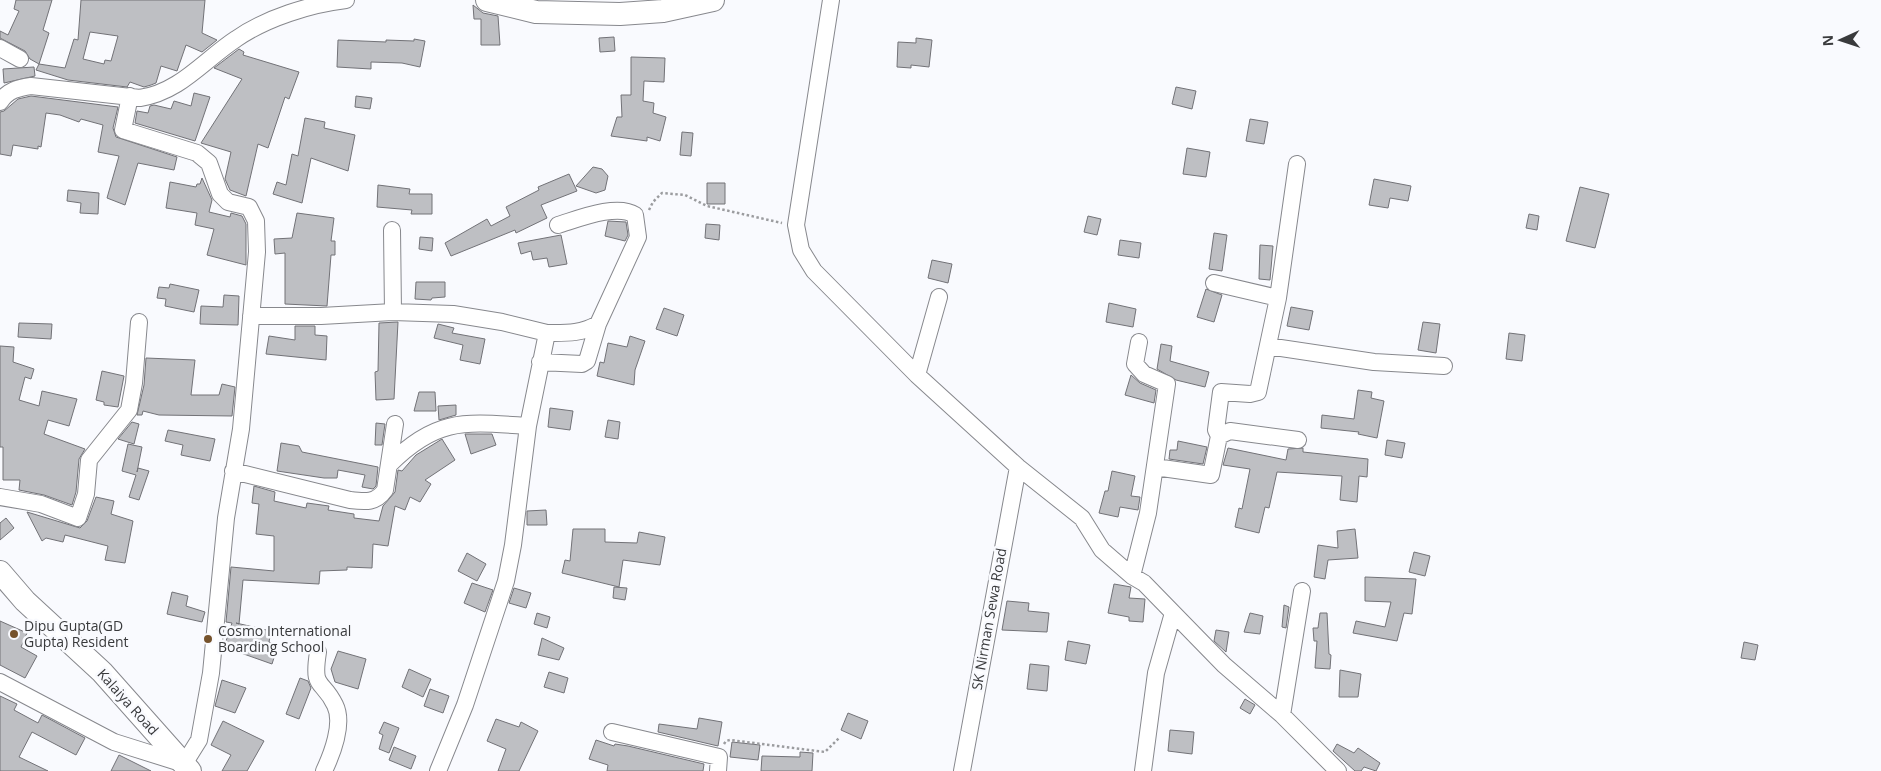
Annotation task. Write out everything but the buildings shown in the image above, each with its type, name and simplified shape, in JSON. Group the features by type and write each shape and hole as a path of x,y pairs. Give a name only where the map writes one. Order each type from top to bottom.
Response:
{"main road":[{"path":"487,0 536,12 620,14 663,5 713,0"},
{"name":"Kalaiya Road","path":"0,572 25,601 102,672 187,767"}],"street":[{"path":"0,102 4,95 15,89 30,86 130,96 155,96 171,89 236,38 286,14 346,0"},
{"path":"830,0 796,225 801,250 814,271 917,375 1018,468 1082,518 1102,550 1132,576 1144,583 1232,672 1282,715 1338,771"},
{"path":"0,48 20,60"},
{"path":"0,682 114,742 187,767 200,740 211,673 232,470 241,429 258,252 254,213 249,207 228,202 220,194 209,162 197,153 123,130 130,96"},
{"path":"1155,467 1211,475 1219,436 1216,430 1221,392 1250,394 1258,392 1278,298 1297,164"},
{"path":"540,362 582,364 587,361 598,324 638,236 635,215 629,211 593,214 558,225"},
{"path":"392,230 393,312"},
{"path":"1214,283 1278,298"},
{"path":"917,375 938,297"},
{"path":"251,316 321,316 393,312 453,314 502,322 547,334 574,334 588,330 598,324"},
{"path":"0,497 40,504 78,518 86,494 89,460 129,410 134,383 139,322"},
{"path":"438,771 465,705 506,581 513,545 528,426 547,334"},
{"path":"1132,576 1148,513 1167,384 1144,374 1135,364 1139,342"},
{"path":"1268,346 1374,362 1444,366"},
{"path":"390,464 410,444 434,430 481,423 528,426"},
{"path":"232,470 350,500 369,502 379,498 385,490 395,424"},
{"path":"1219,436 1230,431 1298,440"},
{"name":"SK Nirman Sewa Road","path":"962,771 1018,468"},
{"path":"1282,715 1302,591"},
{"path":"1143,771 1156,673 1173,612"},
{"path":"318,652 315,672 317,682 336,706 337,719 337,731 324,771"},
{"path":"612,732 718,764"}],"path":[{"path":"649,211 652,202 662,193 685,195 707,206 736,214 796,225"},
{"path":"718,764 726,741 824,752 839,738"}],"place":[{"name":"Dipu Gupta(GD Gupta) Resident","path":"14,634"},
{"name":"Cosmo International Boarding School","path":"208,639"}]}
